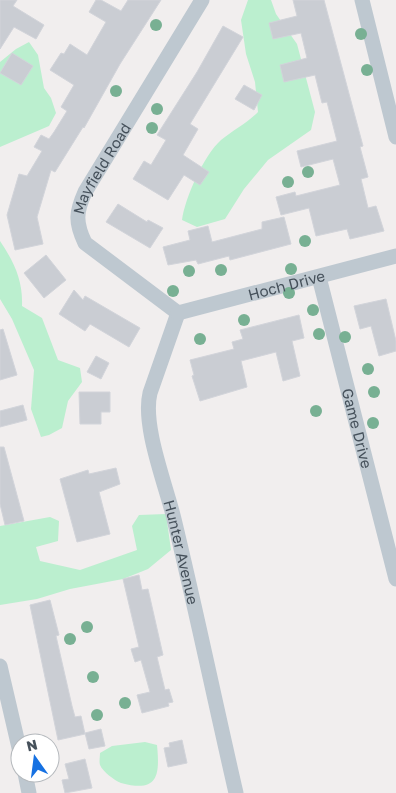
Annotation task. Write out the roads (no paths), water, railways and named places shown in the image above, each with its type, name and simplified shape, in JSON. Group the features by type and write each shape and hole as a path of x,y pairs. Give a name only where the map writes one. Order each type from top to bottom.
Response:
{"street":[{"name":"Mayfield Road","path":"178,313 85,243 78,228 77,219 85,192 202,0"},
{"path":"362,0 396,137"},
{"name":"Hoch Drive","path":"178,313 396,256"},
{"name":"Game Drive","path":"320,277 396,579"},
{"name":"Hunter Avenue","path":"178,313 150,394 147,407 148,420 172,509 236,793"},
{"path":"0,666 16,733"}]}
